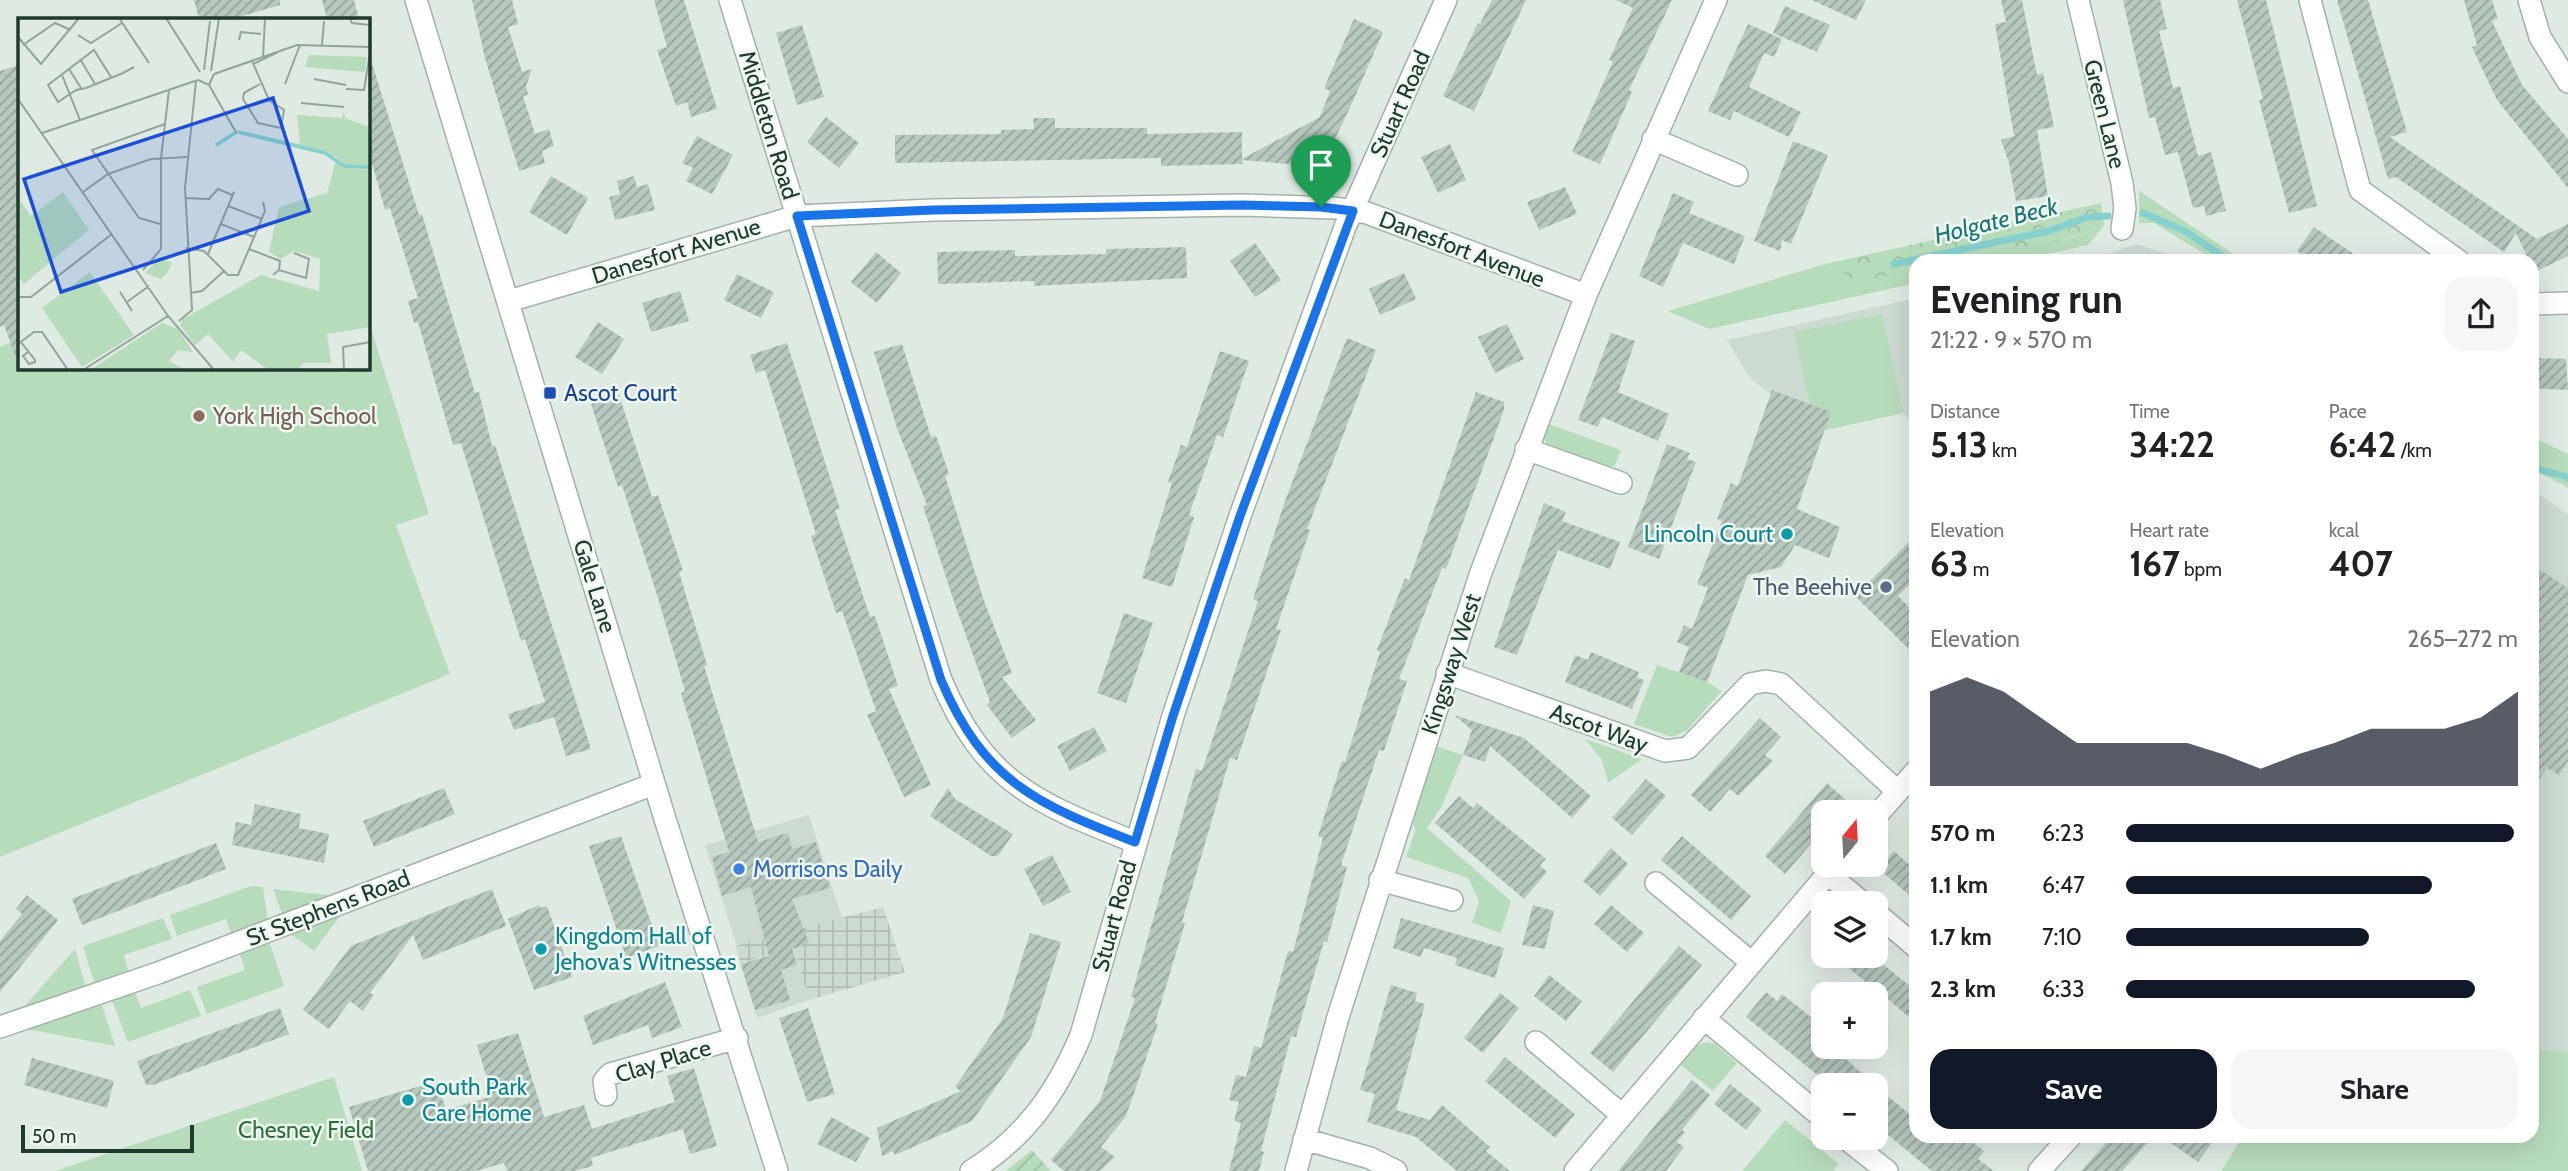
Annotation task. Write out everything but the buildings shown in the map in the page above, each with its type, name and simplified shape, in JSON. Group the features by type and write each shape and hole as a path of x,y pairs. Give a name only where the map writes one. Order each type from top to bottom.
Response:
{"street":[{"name":"Gale Lane","path":"416,0 654,784 737,1038 777,1171"},
{"name":"Middleton Road","path":"730,0 941,680 956,715 999,770 1031,797 1135,842"},
{"name":"Stuart Road","path":"971,1171 996,1156 1026,1128 1066,1071 1081,1035 1173,716 1240,516 1353,211 1446,0"},
{"name":"Kingsway West","path":"1296,1171 1380,880 1447,673 1526,449 1586,295 1716,0"},
{"name":"Green Lane","path":"2078,0 2122,183 2125,208 2122,229"},
{"path":"2311,0 2360,190 2449,254"},
{"path":"2529,0 2540,37 2568,82"},
{"path":"1653,139 1737,176"},
{"name":"Danesfort Avenue","path":"509,301 797,216 933,210 1243,205 1321,207 1367,213 1586,295"},
{"path":"2539,304 2568,303"},
{"path":"1526,449 1621,483"},
{"name":"Ascot Way","path":"1447,673 1665,751 1688,748 1750,684 1766,681 1781,684 1897,791"},
{"path":"1888,802 1909,778"},
{"name":"St Stephens Road","path":"0,1027 158,973 654,784"},
{"path":"1575,1171 1825,877"},
{"path":"1839,877 1852,891"},
{"path":"1380,880 1452,900"},
{"path":"1656,883 1752,963"},
{"path":"1888,923 1909,941"},
{"path":"1704,1018 1811,1108"},
{"name":"Clay Place","path":"606,1095 604,1081 610,1074 737,1038"},
{"path":"1536,1042 1622,1115"},
{"path":"1304,1139 1370,1158 1396,1171"},
{"path":"2039,1171 2065,1143"},
{"path":"1861,1150 1886,1171"}],"shaded area":[{"path":"2136,244 2166,254 2107,254"},
{"path":"1909,300 1909,419 1903,413 1816,432 1749,377 1727,340"},
{"path":"2539,495 2568,514 2568,1051 2539,1050"},
{"path":"809,815 842,918 739,953 705,845"},
{"path":"883,907 905,972 809,1000 794,947 740,963 736,946"},
{"path":"794,947 809,1000 757,1018 740,963"}],"green space":[{"path":"2139,191 2234,254 2205,254 2154,223 2139,223"},
{"path":"2101,203 2104,226 2035,247 2000,254 1909,254 1909,271 1859,282 1825,264"},
{"path":"2104,226 2088,245 2048,254 1994,254 2071,238"},
{"path":"1825,264 1859,281 1909,271 1909,285 1709,329 1668,311"},
{"path":"1882,314 1903,413 1816,432 1794,332"},
{"name":"York High School","path":"369,322 429,514 396,525 450,674 0,857 0,347 18,339 18,369 369,369"},
{"path":"1546,423 1621,450 1615,465 1605,469 1548,447 1543,436"},
{"path":"2539,440 2568,454 2568,488 2539,472"},
{"path":"1657,665 1707,682 1722,691 1686,731 1672,737 1634,724"},
{"path":"1585,739 1642,759 1608,783 1602,760"},
{"path":"1433,745 1463,755 1443,804 1427,828 1511,901 1501,933 1472,923 1479,901 1468,878 1406,857 1416,829 1410,820"},
{"path":"251,886 263,887 268,922 232,936 226,919 177,936 170,915"},
{"path":"273,889 336,896 283,916"},
{"path":"343,912 314,951 289,933"},
{"path":"163,918 172,939 124,955 129,973 95,985 83,946"},
{"path":"269,941 284,986 207,1014 197,987 245,970 239,951"},
{"path":"75,949 86,988 22,1009"},
{"path":"134,989 141,1008 190,990 201,1016 128,1042 111,998"},
{"path":"101,1002 115,1046 22,1028"},
{"path":"1706,1042 1715,1044 1737,1063 1713,1091 1681,1065 1697,1046"},
{"path":"2539,1050 2568,1051 2568,1171 2221,1171 2239,1143 2539,1143"},
{"name":"Chesney Field","path":"334,1077 362,1171 55,1171"},
{"path":"1785,1120 1811,1141 1811,1150 1822,1150 1839,1164 1833,1171 1742,1171"},
{"path":"1032,1150 1051,1171 1005,1171 1008,1169"}],"waterway":[{"name":"Holgate Beck","path":"2143,213 2185,231 2220,254"},
{"name":"Holgate Beck","path":"1941,254 2049,231 2088,217 2108,216"},
{"name":"Holgate Beck","path":"1894,264 1909,261"},
{"name":"Holgate Beck","path":"2539,468 2568,478"}],"place":[{"name":"Ascot Court","path":"550,393"},
{"name":"York High School","path":"199,416"},
{"name":"Lincoln Court","path":"1787,534"},
{"name":"The Beehive","path":"1886,587"},
{"name":"Morrisons Daily","path":"739,869"},
{"name":"Kingdom Hall of Jehova's Witnesses","path":"541,949"},
{"name":"South Park Care Home","path":"408,1100"}],"route":[{"path":"1243,205 1321,207 1353,211 1240,516 1173,716 1135,842 1057,811 1031,797 999,770 956,715 941,680 797,216 933,210 1243,205"}]}
